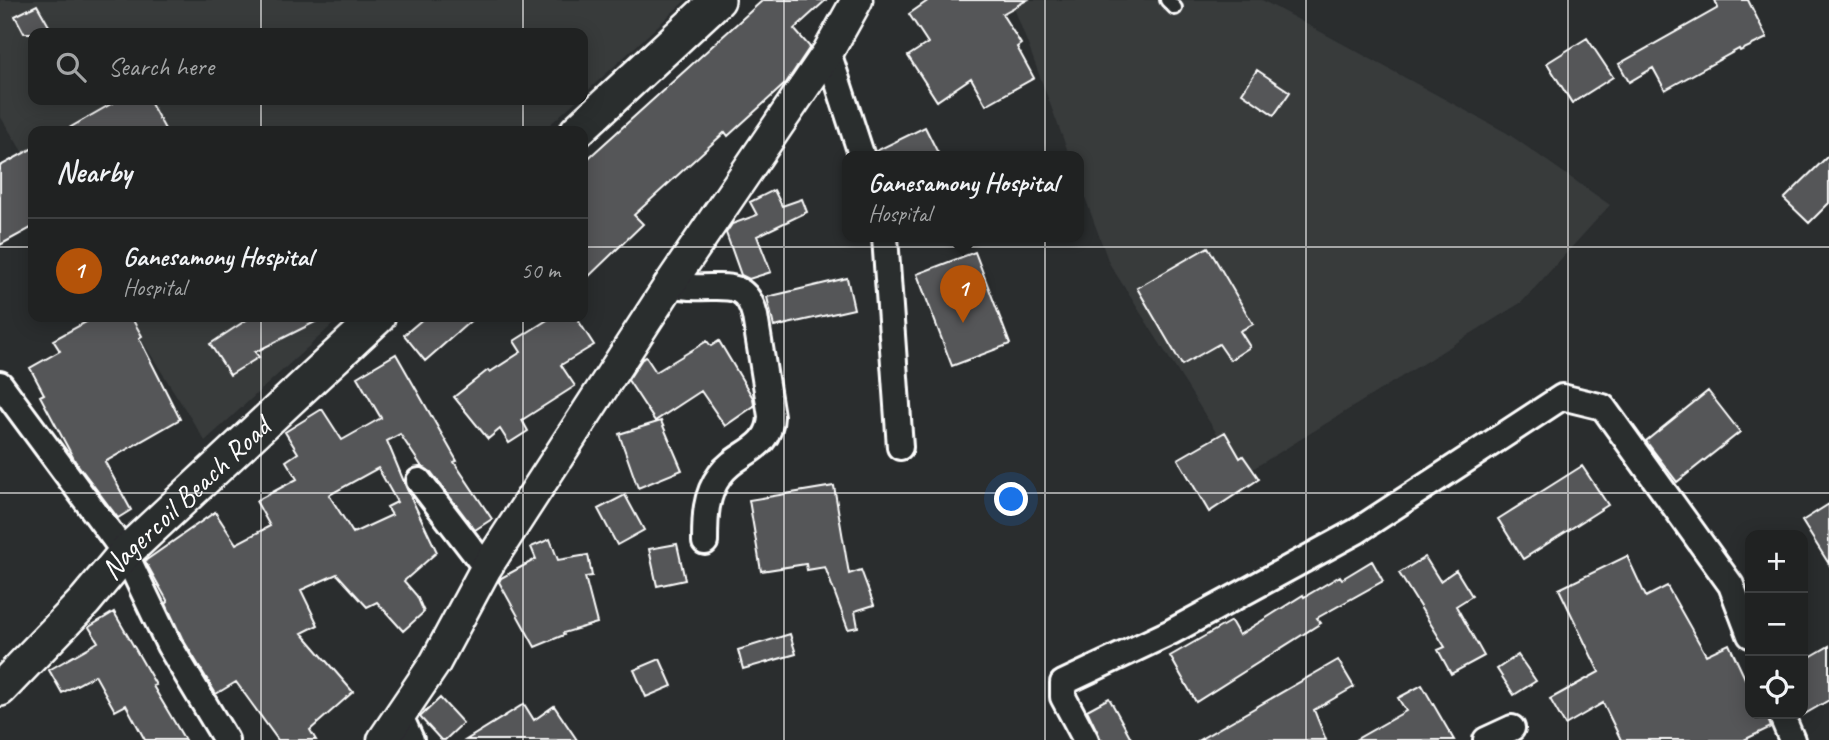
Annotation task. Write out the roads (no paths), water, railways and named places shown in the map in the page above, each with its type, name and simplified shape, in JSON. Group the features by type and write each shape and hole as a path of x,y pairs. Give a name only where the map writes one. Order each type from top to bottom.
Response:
{"main road":[{"path":"583,126 718,0"},
{"name":"Nagercoil Beach Road","path":"0,689 85,601 125,553 373,322"}],"street":[{"path":"398,732 486,568 670,284 828,52 857,0"},
{"path":"828,52 860,151"},
{"path":"885,242 900,447"},
{"path":"670,284 692,287 729,286 743,292 750,301 755,316 771,416 771,428 767,436 721,472 715,482 706,505 705,542"},
{"path":"0,384 125,553 169,645 226,740"},
{"path":"1086,740 1063,697 1063,683 1171,632 1357,531 1562,397 1603,407 1731,585 1745,622"},
{"path":"419,481 486,568"},
{"path":"1784,719 1792,740"},
{"path":"1486,740 1512,728"}],"place":[{"name":"Ganesamony Hospital","path":"963,323"}]}
